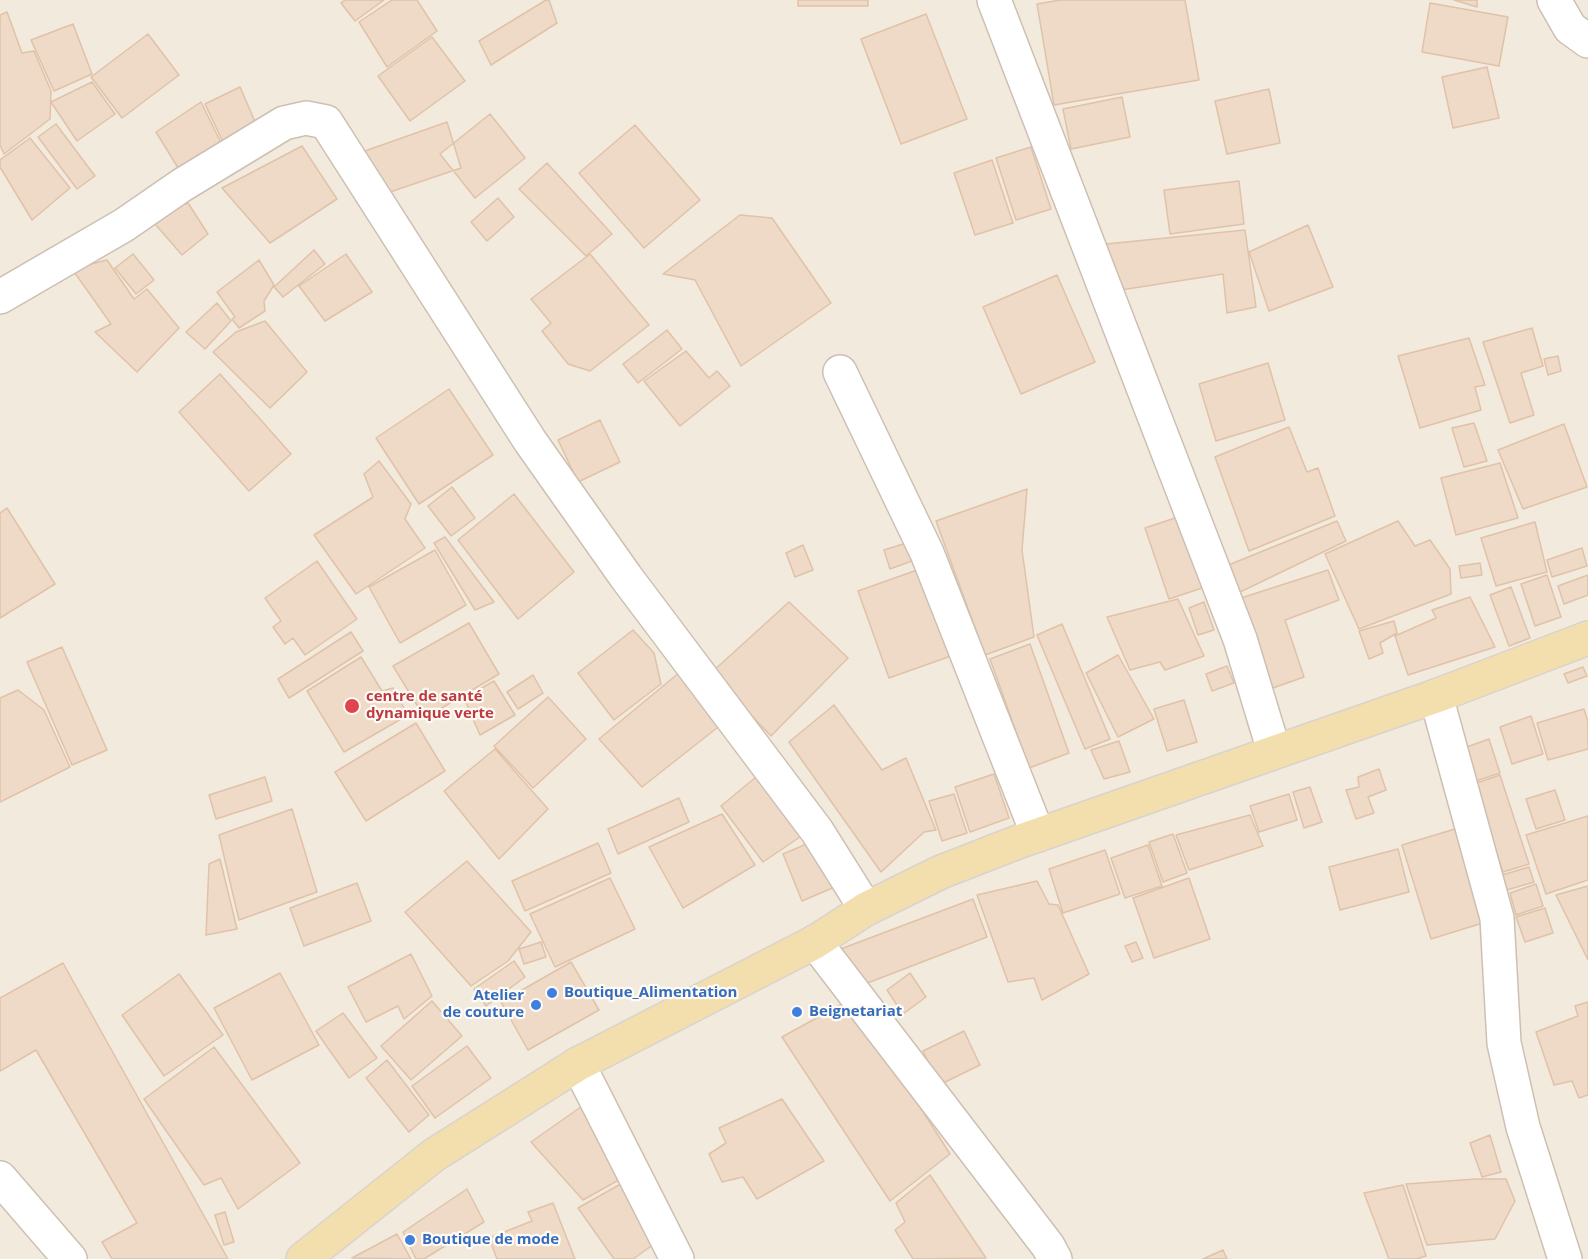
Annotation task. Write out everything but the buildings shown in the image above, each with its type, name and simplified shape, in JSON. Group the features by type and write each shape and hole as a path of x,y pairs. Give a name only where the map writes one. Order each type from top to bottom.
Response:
{"main road":[{"path":"303,1259 434,1155 578,1064 815,942 866,909 940,873 1038,835 1436,696 1588,638"}],"street":[{"path":"994,0 1240,639 1274,752"},
{"path":"1554,0 1570,28 1588,41"},
{"path":"0,297 124,225 182,185 284,123 306,118 326,122 530,441 626,577 817,831 866,909"},
{"path":"840,372 927,554 1038,835"},
{"path":"1436,696 1497,918 1504,1043 1521,1116 1565,1259"},
{"path":"815,942 1048,1246 1055,1259"},
{"path":"578,1064 677,1259"},
{"path":"0,1178 70,1259"}],"shaded area":[{"path":"0,0 1588,0 1588,1259 0,1259"}],"place":[{"name":"centre de santé dynamique verte","path":"352,706"},
{"name":"Boutique_Alimentation","path":"552,993"},
{"name":"Atelier de couture","path":"536,1005"},
{"name":"Beignetariat","path":"797,1012"},
{"name":"Boutique de mode","path":"410,1240"}]}
